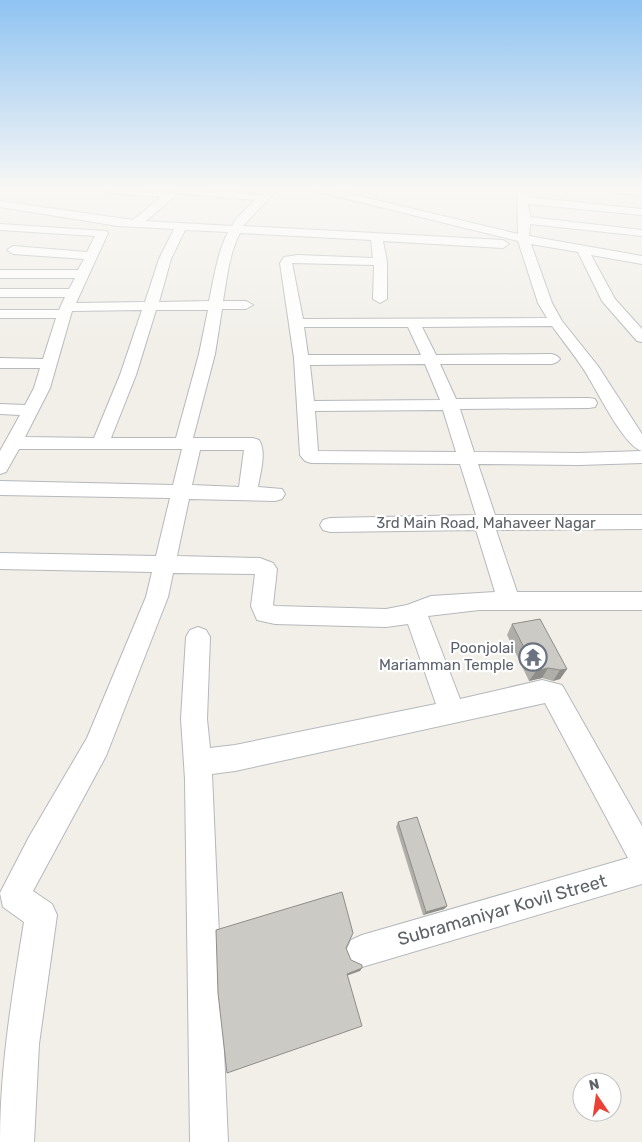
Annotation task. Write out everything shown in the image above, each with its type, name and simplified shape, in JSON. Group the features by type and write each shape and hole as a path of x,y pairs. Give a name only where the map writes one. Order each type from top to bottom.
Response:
{"street":[{"path":"0,468 31,410 46,376 48,364 66,311 97,243"},
{"path":"100,443 128,375 160,281 162,265 172,243"},
{"path":"15,1142 22,1044 41,915 7,898 97,747 157,596 181,492 188,444 208,354 222,267 229,243"},
{"path":"377,243 381,262 380,299"},
{"path":"524,243 538,289 556,322 590,366 630,430 642,445"},
{"path":"532,243 642,260"},
{"path":"13,250 91,256"},
{"path":"583,251 609,301 642,338"},
{"path":"381,262 298,259 288,260 286,263 307,406 309,455 311,457 578,459 642,457"},
{"path":"0,274 82,274"},
{"path":"0,293 74,293"},
{"path":"0,314 150,307 246,305"},
{"path":"296,322 556,322"},
{"path":"414,322 451,405 488,522 486,530 509,601"},
{"path":"300,360 552,359"},
{"path":"0,363 48,364"},
{"path":"307,406 590,404"},
{"path":"0,409 31,410"},
{"path":"12,443 188,444 207,442 253,444 253,457 247,494"},
{"path":"0,488 275,494"},
{"name":"3rd Main Road, Mahaveer Nagar","path":"330,525 642,522"},
{"path":"0,561 260,566 266,569 262,606 265,613 275,615 386,618 423,608 480,601 642,601"},
{"path":"423,608 452,713"},
{"path":"198,637 194,719 198,763 209,1142"},
{"path":"198,763 235,758 452,713 542,691 552,694 642,855"},
{"name":"Subramaniyar Kovil Street","path":"362,951 642,869"}],"building":[{"path":"540,619 567,669 548,668 536,671 512,624"},
{"path":"417,817 447,906 426,912 398,822"},
{"path":"342,892 353,933 346,948 351,960 362,965 362,968 347,974 362,1026 227,1073 218,993 216,930"}],"place":[{"name":"Poonjolai Mariamman Temple","path":"533,657"}]}
